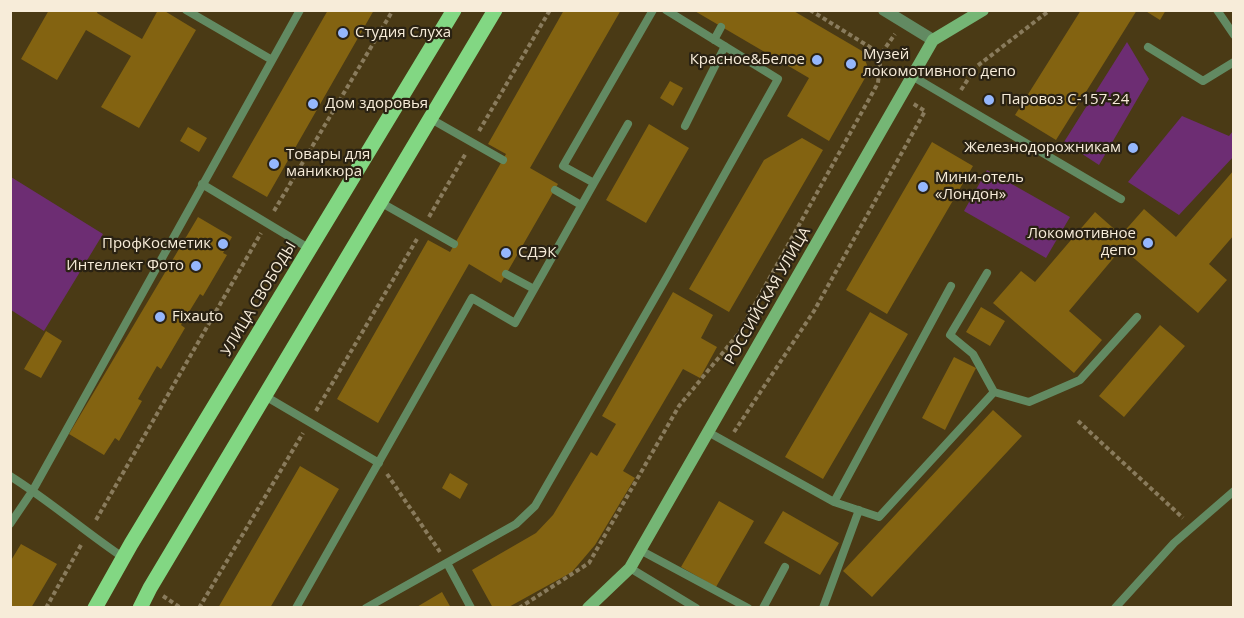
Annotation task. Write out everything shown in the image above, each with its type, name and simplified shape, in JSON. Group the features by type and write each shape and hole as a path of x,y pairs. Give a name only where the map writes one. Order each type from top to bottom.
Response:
{"main road":[{"name":"УЛИЦА СВОБОДЫ","path":"95,608 454,10"},
{"path":"140,608 495,10"},
{"name":"РОССИЙСКАЯ УЛИЦА","path":"588,608 630,568 933,40 982,10"}],"street":[{"path":"884,10 933,40"}],"lane":[{"path":"186,10 272,60"},
{"path":"10,524 33,490 201,184 300,10"},
{"path":"594,183 563,166 653,10"},
{"path":"366,608 516,524 535,506 778,79 666,10"},
{"path":"1217,10 1233,35"},
{"path":"714,40 721,27"},
{"path":"685,126 725,46"},
{"path":"1148,48 1203,81 1233,62"},
{"path":"912,76 1121,199"},
{"path":"431,119 503,160"},
{"path":"296,608 472,298 515,323 628,123"},
{"path":"201,184 310,249"},
{"path":"555,190 581,205"},
{"path":"381,202 454,244"},
{"path":"987,273 950,335 973,354 993,392 1029,402 1080,380 1137,317"},
{"path":"506,274 534,289"},
{"path":"834,502 951,286"},
{"path":"708,432 834,502 879,517 993,392"},
{"path":"265,396 379,463"},
{"path":"10,476 33,490 88,534 124,558"},
{"path":"1115,608 1174,543 1233,491"},
{"path":"823,608 859,510"},
{"path":"640,550 748,608"},
{"path":"447,562 471,608"},
{"path":"763,608 785,567"},
{"path":"630,568 696,608"}],"path":[{"path":"46,608 266,224 393,10"},
{"path":"198,608 550,10"},
{"path":"810,10 881,54"},
{"path":"954,101 976,67 1050,10"},
{"path":"519,608 589,563 679,406 739,333 878,82 881,54 904,22"},
{"path":"727,443 814,311 925,111 878,82"},
{"path":"1078,421 1192,527"},
{"path":"379,463 447,562"}],"shaded area":[{"path":"1127,42 1149,79 1099,165 1064,142"},
{"path":"1182,116 1229,136 1233,131 1234,156 1179,215 1128,182"},
{"path":"987,170 1070,217 1046,258 964,211"},
{"path":"11,177 103,234 44,331 11,310"}],"building":[{"path":"49,10 98,10 97,13 142,39 158,10 163,10 196,30 139,128 101,107 131,56 86,30 57,80 21,59"},
{"path":"328,10 374,10 267,197 232,177"},
{"path":"564,10 621,10 530,168 558,184 501,283 469,264 378,423 337,399 428,240 450,252 506,154 488,144"},
{"path":"693,10 792,10 862,51 869,71 829,141 787,116 809,78"},
{"path":"1081,10 1137,10 1056,140 1015,115"},
{"path":"1144,10 1166,10 1160,20"},
{"path":"670,81 683,88 673,106 660,98"},
{"path":"649,124 689,148 646,223 606,200"},
{"path":"188,127 207,138 199,152 180,141"},
{"path":"802,138 823,150 729,312 689,289 764,160"},
{"path":"932,142 973,166 887,314 846,290"},
{"name":"Локомотивное депо","path":"1234,170 1234,235 1209,264 1227,280 1198,313 1122,248 1069,311 1102,340 1074,373 993,303 1021,271 1035,282 1095,212 1121,235 1144,209 1176,237"},
{"path":"198,217 232,237 223,253 227,255 203,296 200,294 181,325 185,328 161,369 157,366 138,399 142,401 119,441 115,438 104,455 69,434"},
{"path":"673,292 713,315 701,338 717,347 700,378 683,369 623,471 635,478 595,545 572,572 507,608 493,608 472,570 536,533 553,515 591,452 597,456 616,424 602,416"},
{"path":"981,307 1005,321 990,346 966,332"},
{"path":"870,312 908,334 823,479 785,457"},
{"path":"1160,325 1185,346 1124,417 1099,396"},
{"path":"46,331 62,341 41,378 24,369"},
{"path":"954,357 976,368 945,430 922,418"},
{"path":"993,410 1022,436 872,597 843,571"},
{"path":"300,466 339,489 270,608 218,608"},
{"path":"450,473 468,484 460,499 442,488"},
{"path":"719,501 754,521 716,587 681,567"},
{"path":"783,511 839,543 820,575 764,543"},
{"path":"21,544 57,564 31,608 10,608 10,562"},
{"path":"442,592 451,608 415,608"}],"place":[{"name":"Студия Слуха","path":"343,33"},
{"name":"Красное&Белое","path":"817,60"},
{"name":"Музей локомотивного депо","path":"851,64"},
{"name":"Паровоз С-157-24","path":"989,100"},
{"name":"Дом здоровья","path":"313,104"},
{"name":"Железнодорожникам","path":"1133,148"},
{"name":"Товары для маникюра","path":"274,164"},
{"name":"Мини-отель «Лондон»","path":"923,187"},
{"name":"Локомотивное депо","path":"1148,243"},
{"name":"ПрофКосметик","path":"223,244"},
{"name":"СДЭК","path":"506,253"},
{"name":"Интеллект Фото","path":"196,266"},
{"name":"Fixauto","path":"160,317"}]}
